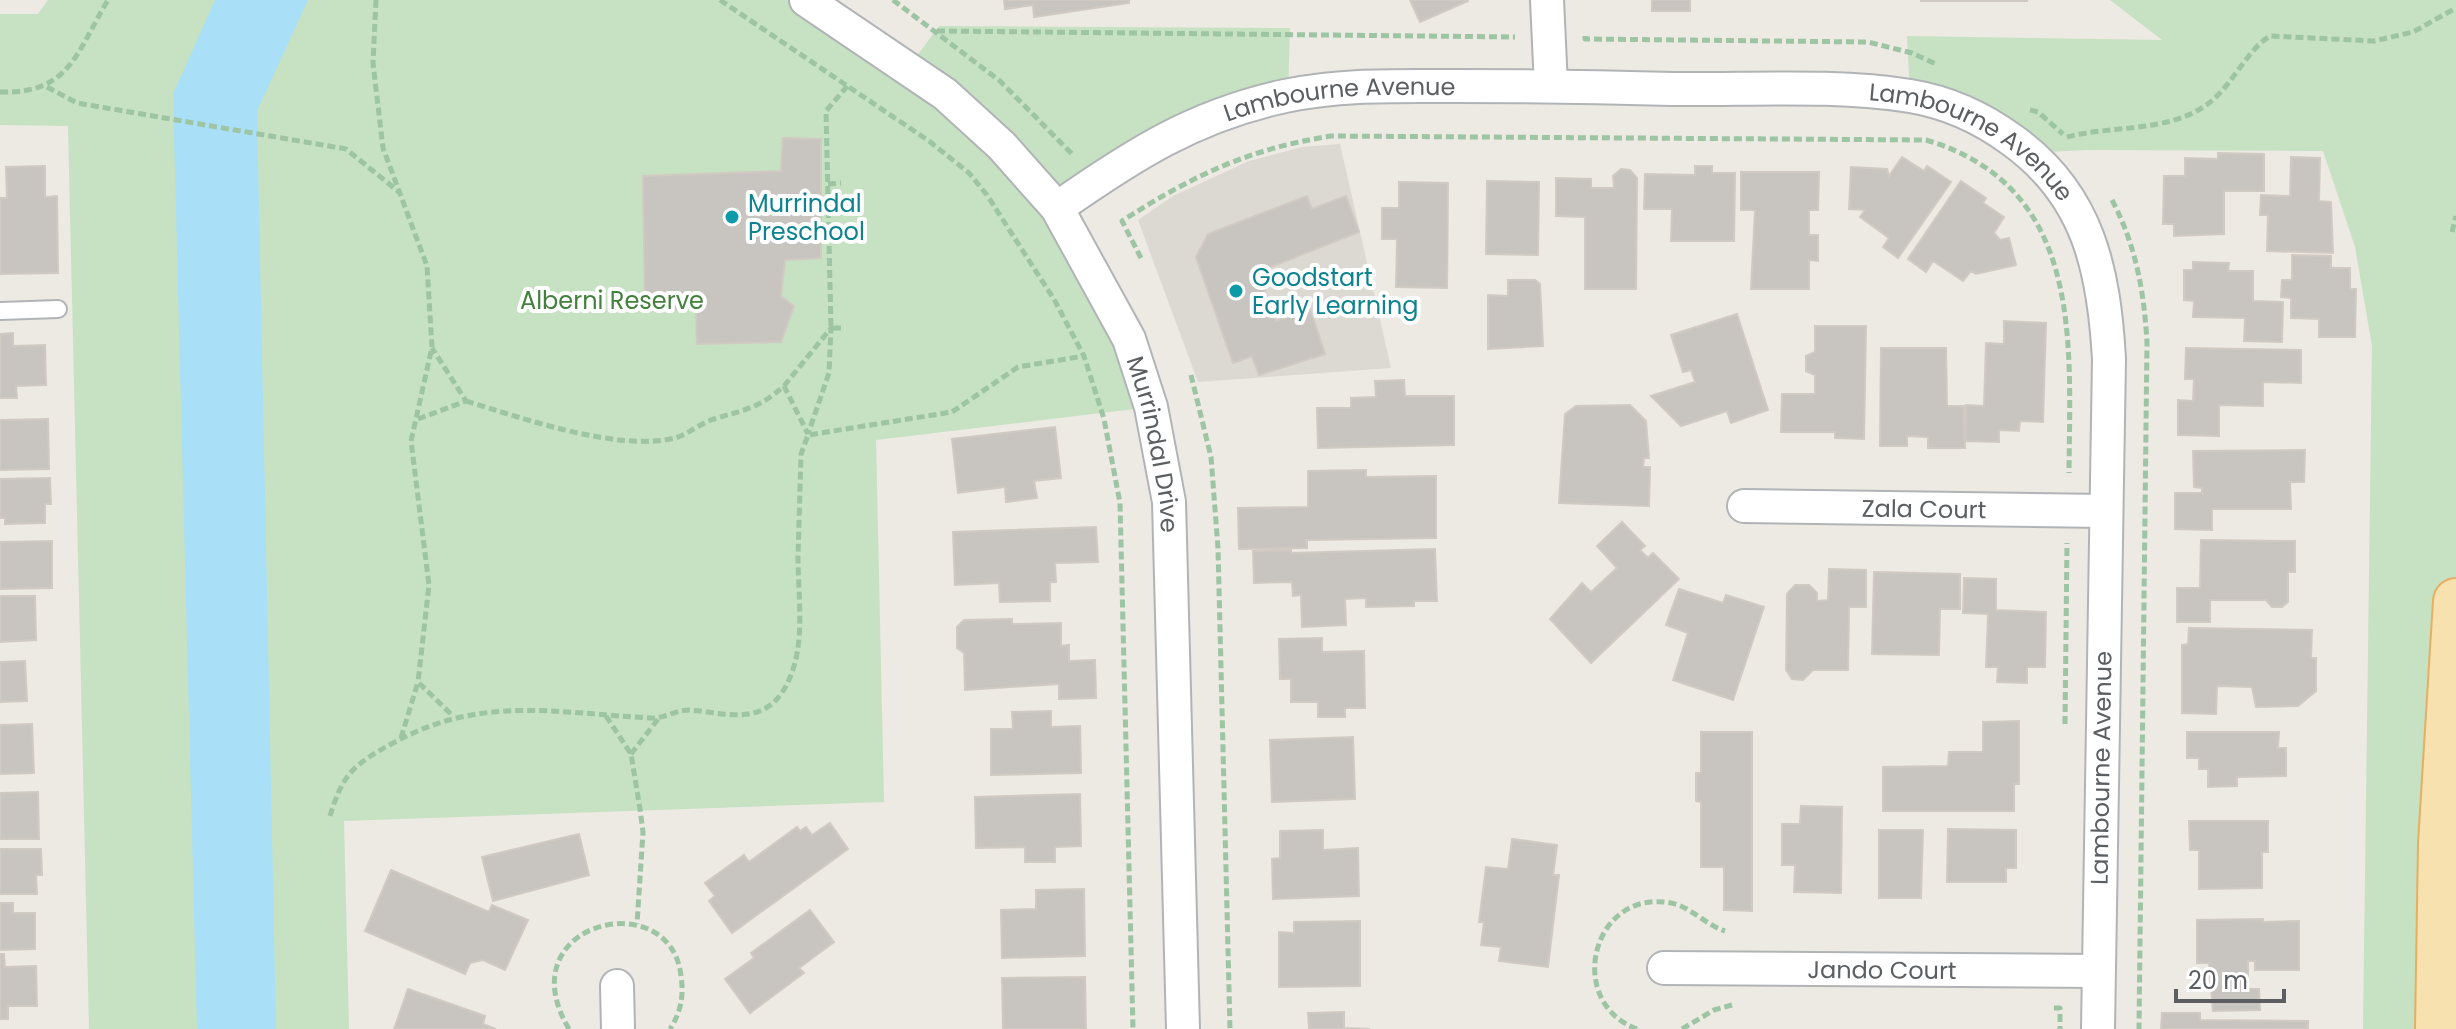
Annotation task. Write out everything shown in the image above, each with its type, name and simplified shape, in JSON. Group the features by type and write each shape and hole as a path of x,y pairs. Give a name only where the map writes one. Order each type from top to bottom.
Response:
{"main road":[{"path":"2438,1029 2441,844 2456,601"}],"street":[{"name":"Murrindal Drive","path":"806,0 945,94 993,137 1057,208 1129,339 1151,407 1163,465 1173,568 1183,1029"},
{"path":"1547,0 1551,86"},
{"name":"Lambourne Avenue","path":"1057,208 1155,143 1260,103 1351,88 1551,86 1910,96 1965,112 2029,153 2067,195 2098,261 2106,306 2109,359 2098,1029"},
{"name":"Zala Court","path":"1744,506 2105,511"},
{"name":"Jando Court","path":"1664,968 2098,971"},
{"path":"617,986 618,1029"}],"lane":[{"path":"0,311 58,309"}],"path":[{"path":"0,92 47,87 63,74 108,0"},
{"path":"376,0 373,63 382,137 427,266 432,347 411,457 429,585 418,682 401,739"},
{"path":"720,0 849,84 969,173 987,195 1055,301 1084,356 1104,419 1120,503 1133,1029"},
{"path":"893,0 1000,81 1073,155"},
{"path":"2067,137 2166,122 2191,114 2225,89 2257,44 2271,36 2374,41 2413,32 2456,8"},
{"path":"937,31 1515,37"},
{"path":"1585,39 1868,42 1912,53 1939,66"},
{"path":"330,816 338,788 357,763 453,716 513,709 658,719 688,710 746,715 764,710 782,692 799,641 801,454 829,373 831,328 826,111 849,84"},
{"path":"47,87 77,103 346,149 401,194"},
{"path":"2016,107 2038,112 2075,146"},
{"path":"1141,258 1122,221 1167,192 1240,157 1331,136 1926,140 1969,159 2009,189 2052,253 2061,281 2070,341 2069,473"},
{"path":"828,184 841,183"},
{"path":"2108,194 2132,241 2145,307 2147,342 2139,1029"},
{"path":"2452,232 2456,216"},
{"path":"831,328 841,328"},
{"path":"418,419 466,401 539,423 635,441 677,437 709,420 762,405 784,386 831,328"},
{"path":"432,347 466,401"},
{"path":"808,435 952,412 1018,367 1084,356"},
{"path":"1191,375 1211,457 1219,560 1230,1029"},
{"path":"784,386 808,435"},
{"path":"2065,731 2067,543"},
{"path":"418,682 453,716"},
{"path":"606,716 631,754 643,832 637,924"},
{"path":"631,754 658,719"},
{"path":"1682,1029 1714,1010 1748,1005"},
{"path":"2045,1008 2060,1008 2060,1029"}],"shaded area":[{"path":"1340,144 1391,368 1198,382 1138,220 1173,196 1249,161 1302,147"}],"green space":[{"name":"Alberni Reserve","path":"48,0 806,0 908,68 939,26 1290,28 1288,96 1058,208 1151,407 876,440 884,802 344,821 349,1029 89,1029 68,126 0,125 0,14 38,14"},
{"path":"2110,0 2456,0 2456,601 2438,1029 2363,1029 2372,346 2355,247 2323,151 2087,150 2029,153 1910,96 1907,36 2162,40"}],"water":[{"path":"215,0 308,0 257,111 276,1029 197,1029 173,94"}],"building":[{"path":"1004,0 1129,0 1129,3 1034,17 1033,5 1005,9"},
{"path":"1410,0 1468,0 1468,1 1420,22"},
{"path":"1652,0 1690,0 1690,11 1652,11"},
{"path":"2027,0 2027,1 1921,1"},
{"name":"Murrindal Preschool","path":"783,138 821,139 821,258 785,260 781,296 794,306 781,342 697,344 696,309 645,311 643,176 781,171"},
{"path":"2218,153 2264,154 2264,191 2224,191 2224,234 2174,236 2174,224 2163,224 2164,176 2185,176 2185,158 2218,159"},
{"path":"1902,157 1924,171 1927,166 1951,182 1898,258 1883,247 1889,238 1860,217 1865,210 1849,209 1851,167 1887,169 1889,176"},
{"path":"2291,157 2320,158 2319,201 2331,202 2333,253 2267,251 2268,215 2260,215 2261,195 2290,196"},
{"path":"45,166 45,197 57,196 58,273 0,274 0,198 7,198 6,167"},
{"path":"1695,166 1712,166 1712,173 1735,173 1734,241 1671,241 1672,209 1644,209 1645,174 1695,175"},
{"path":"1621,169 1630,170 1637,178 1636,289 1585,289 1585,217 1556,216 1556,178 1591,179 1591,188 1614,188 1613,176"},
{"path":"1741,172 1819,172 1818,210 1809,210 1809,235 1818,235 1818,261 1809,260 1809,289 1751,289 1755,210 1741,210"},
{"path":"1487,181 1539,182 1538,255 1486,254"},
{"path":"1961,181 1986,198 1983,203 2004,217 1994,233 2000,240 2009,238 2016,265 1976,274 1971,271 1963,281 1933,261 1926,272 1908,259"},
{"path":"1399,182 1448,183 1447,288 1396,287 1397,239 1382,239 1382,208 1399,208"},
{"name":"Goodstart Early Learning","path":"1307,196 1312,209 1346,196 1359,232 1258,272 1276,321 1310,309 1325,354 1259,375 1252,356 1233,363 1196,257 1208,234"},
{"path":"2292,255 2331,256 2331,268 2350,268 2350,289 2356,289 2355,337 2319,337 2319,319 2291,318 2291,298 2281,297 2282,280 2292,280"},
{"path":"2193,262 2229,263 2228,271 2253,271 2253,301 2283,302 2282,342 2244,341 2245,318 2193,317 2194,301 2184,300 2184,270 2193,270"},
{"path":"1508,280 1535,280 1540,284 1543,346 1488,349 1488,295 1508,296"},
{"path":"1737,314 1768,410 1731,423 1727,411 1681,426 1651,396 1695,382 1691,370 1683,372 1671,335"},
{"path":"2004,321 2046,323 2043,422 2020,421 2019,431 1999,430 1999,442 1965,441 1966,405 1984,406 1986,343 2004,344"},
{"path":"1815,326 1866,326 1864,439 1835,438 1835,432 1781,432 1782,394 1815,394 1815,375 1806,371 1806,356 1815,352"},
{"path":"13,333 13,346 45,345 46,385 16,386 17,398 0,398 0,334"},
{"path":"1881,348 1946,348 1947,406 1964,406 1965,448 1928,448 1928,437 1907,436 1907,446 1880,446"},
{"path":"2186,348 2301,350 2301,383 2263,382 2263,406 2219,405 2219,436 2178,435 2178,400 2193,401 2194,379 2185,379"},
{"path":"1404,380 1405,396 1454,396 1454,445 1318,448 1317,408 1351,408 1351,398 1376,397 1375,381"},
{"path":"1630,405 1646,421 1649,458 1644,458 1643,467 1650,467 1649,506 1559,503 1565,414 1576,406"},
{"path":"48,419 49,469 0,470 0,420"},
{"path":"1055,427 1061,478 1034,481 1037,498 1006,502 1005,487 958,493 952,439"},
{"path":"2305,450 2304,482 2290,482 2291,509 2212,509 2212,530 2175,529 2175,493 2202,493 2202,488 2194,487 2193,451"},
{"path":"1366,470 1366,477 1436,476 1436,538 1307,540 1307,548 1239,549 1238,508 1308,507 1308,471"},
{"path":"50,478 51,504 45,504 45,523 5,524 5,518 0,518 0,479"},
{"path":"1622,522 1645,546 1640,550 1648,558 1653,553 1679,579 1591,663 1550,619 1582,583 1591,592 1617,568 1597,546"},
{"path":"1096,527 1098,562 1055,563 1056,582 1050,582 1050,601 1000,602 999,583 955,585 953,532"},
{"path":"2201,540 2295,541 2295,572 2288,572 2288,602 2282,607 2272,607 2266,600 2210,600 2210,622 2177,622 2177,588 2200,588"},
{"path":"52,541 52,588 0,589 0,542"},
{"path":"1435,549 1437,601 1414,601 1414,606 1366,607 1366,598 1345,599 1346,625 1302,627 1301,595 1293,596 1292,582 1254,583 1253,551 1291,550 1291,553"},
{"path":"1829,569 1866,570 1866,607 1849,607 1848,670 1813,670 1803,680 1792,679 1786,670 1787,594 1795,585 1809,585 1817,593 1817,601 1828,600"},
{"path":"1874,572 1960,574 1960,609 1940,609 1939,655 1872,654"},
{"path":"1964,578 1996,579 1996,610 2046,612 2045,667 2027,667 2027,683 1997,682 1998,667 1986,667 1988,614 1963,613"},
{"path":"1679,589 1723,603 1726,595 1764,607 1733,700 1673,680 1688,633 1666,625"},
{"path":"0,596 35,596 36,640 0,642"},
{"path":"1012,619 1012,624 1061,623 1061,646 1069,645 1069,661 1095,660 1096,698 1059,699 1059,684 965,690 964,653 957,648 957,627 964,620"},
{"path":"2189,628 2312,630 2311,658 2316,658 2316,691 2298,706 2256,707 2252,687 2217,686 2216,714 2182,713 2182,645 2188,644"},
{"path":"1322,638 1322,652 1364,651 1365,708 1345,708 1345,717 1318,717 1318,702 1291,702 1291,679 1280,679 1279,639"},
{"path":"25,661 27,701 0,702 0,662"},
{"path":"1051,711 1051,727 1080,726 1081,773 991,775 991,729 1013,729 1012,712"},
{"path":"2019,721 2019,784 2014,784 2014,811 1883,811 1883,767 1948,766 1949,752 1983,752 1983,722"},
{"path":"32,724 34,773 0,774 0,725"},
{"path":"1701,732 1752,732 1752,911 1724,910 1724,867 1701,867 1701,802 1696,801 1696,773 1701,773"},
{"path":"2187,732 2279,732 2278,748 2286,748 2286,776 2237,777 2237,786 2208,787 2208,769 2199,769 2199,758 2187,758"},
{"path":"1353,737 1355,799 1272,802 1270,740"},
{"path":"38,792 39,839 0,839 0,793"},
{"path":"1080,794 1081,846 1055,847 1055,862 1025,862 1025,847 976,848 975,797"},
{"path":"1801,806 1842,807 1841,893 1794,892 1795,865 1782,865 1782,824 1800,824"},
{"path":"2189,821 2268,821 2268,852 2262,852 2262,888 2199,889 2199,850 2190,850"},
{"path":"830,823 848,849 732,933 709,901 715,896 705,883 744,855 749,862 797,827 800,831 806,827 812,835"},
{"path":"1948,829 2016,830 2016,868 2006,868 2006,882 1947,882"},
{"path":"1323,830 1323,850 1358,848 1359,896 1273,899 1272,859 1280,858 1280,831"},
{"path":"1879,830 1923,830 1921,898 1879,898"},
{"path":"579,834 589,875 493,901 482,857"},
{"path":"1512,839 1557,845 1553,875 1559,875 1548,967 1499,961 1501,947 1481,945 1484,922 1479,922 1486,867 1508,869"},
{"path":"0,849 41,849 42,875 36,875 37,894 0,894"},
{"path":"391,870 489,912 492,905 528,920 505,970 483,960 470,963 465,974 365,931"},
{"path":"1084,889 1085,956 1002,958 1001,910 1036,909 1036,890"},
{"path":"0,903 13,903 13,913 35,913 35,949 0,950"},
{"path":"810,910 834,942 799,968 804,973 750,1013 725,979 754,958 751,953"},
{"path":"2263,919 2263,922 2299,921 2299,970 2255,970 2255,961 2248,961 2248,989 2259,989 2260,1010 2213,1011 2209,963 2197,963 2197,920"},
{"path":"1360,921 1360,986 1279,987 1279,932 1294,933 1294,922"},
{"path":"0,954 4,954 5,967 36,966 37,1006 8,1006 8,1019 0,1019"},
{"path":"1085,977 1086,1029 1003,1029 1002,978"},
{"path":"408,989 485,1016 483,1024 496,1029 394,1029"},
{"path":"1344,1012 1344,1028 1370,1029 1309,1029 1308,1013"},
{"path":"2162,1013 2200,1013 2200,1020 2308,1021 2308,1029 2161,1029"}],"place":[{"name":"Murrindal Preschool","path":"732,217"},
{"name":"Goodstart Early Learning","path":"1236,291"}]}
